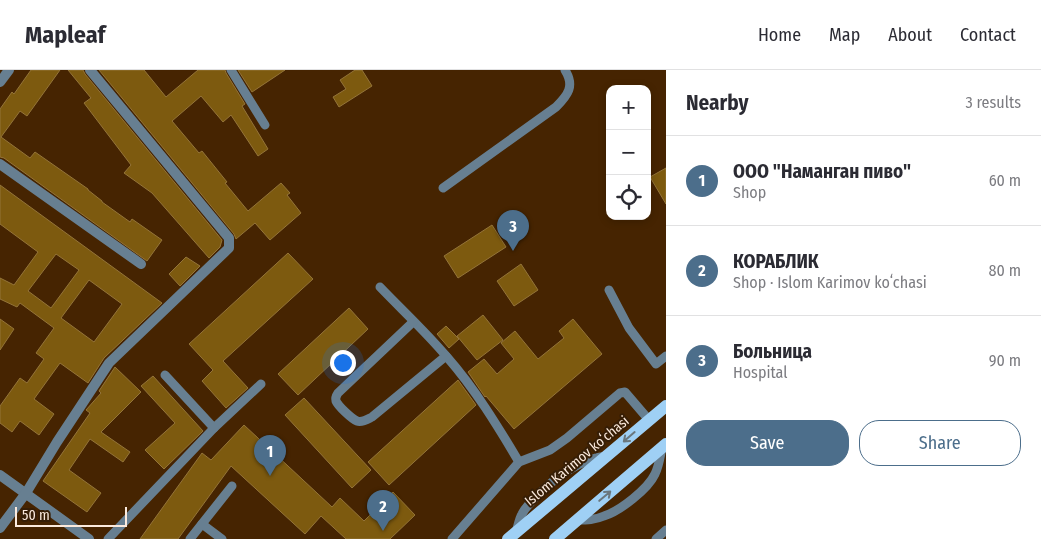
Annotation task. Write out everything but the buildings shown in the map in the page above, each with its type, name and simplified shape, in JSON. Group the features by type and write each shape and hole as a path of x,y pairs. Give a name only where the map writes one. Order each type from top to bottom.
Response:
{"main road":[{"name":"Islom Karimov koʻchasi","path":"512,536 666,406"},
{"path":"555,539 664,446"}],"street":[{"path":"0,82 9,70"},
{"path":"0,528 26,493 109,363 229,248 229,238 90,70"},
{"path":"0,164 141,264"},
{"path":"0,475 89,539"}],"lane":[{"path":"231,70 264,125"},
{"path":"443,188 556,107 567,97 570,87 565,70"},
{"path":"380,287 446,356 486,407 519,462"},
{"path":"609,290 629,328 656,364 666,356"},
{"path":"413,322 338,393 336,400 339,405 356,421 362,422 372,417 446,356"},
{"path":"166,375 214,428"},
{"path":"108,539 214,428 261,384"},
{"path":"457,537 519,462 550,450 620,393 625,392 649,420"},
{"path":"577,520 594,520 607,516 647,486 654,476 664,446"},
{"path":"658,466 666,474"},
{"path":"190,539 232,486"},
{"path":"202,524 222,539"},
{"path":"656,539 666,530"}],"place":[{"name":"Больница","path":"513,251"},
{"name":"ООО \"Наманган пиво\"","path":"270,476"},
{"name":"КОРАБЛИК","path":"383,531"}]}
